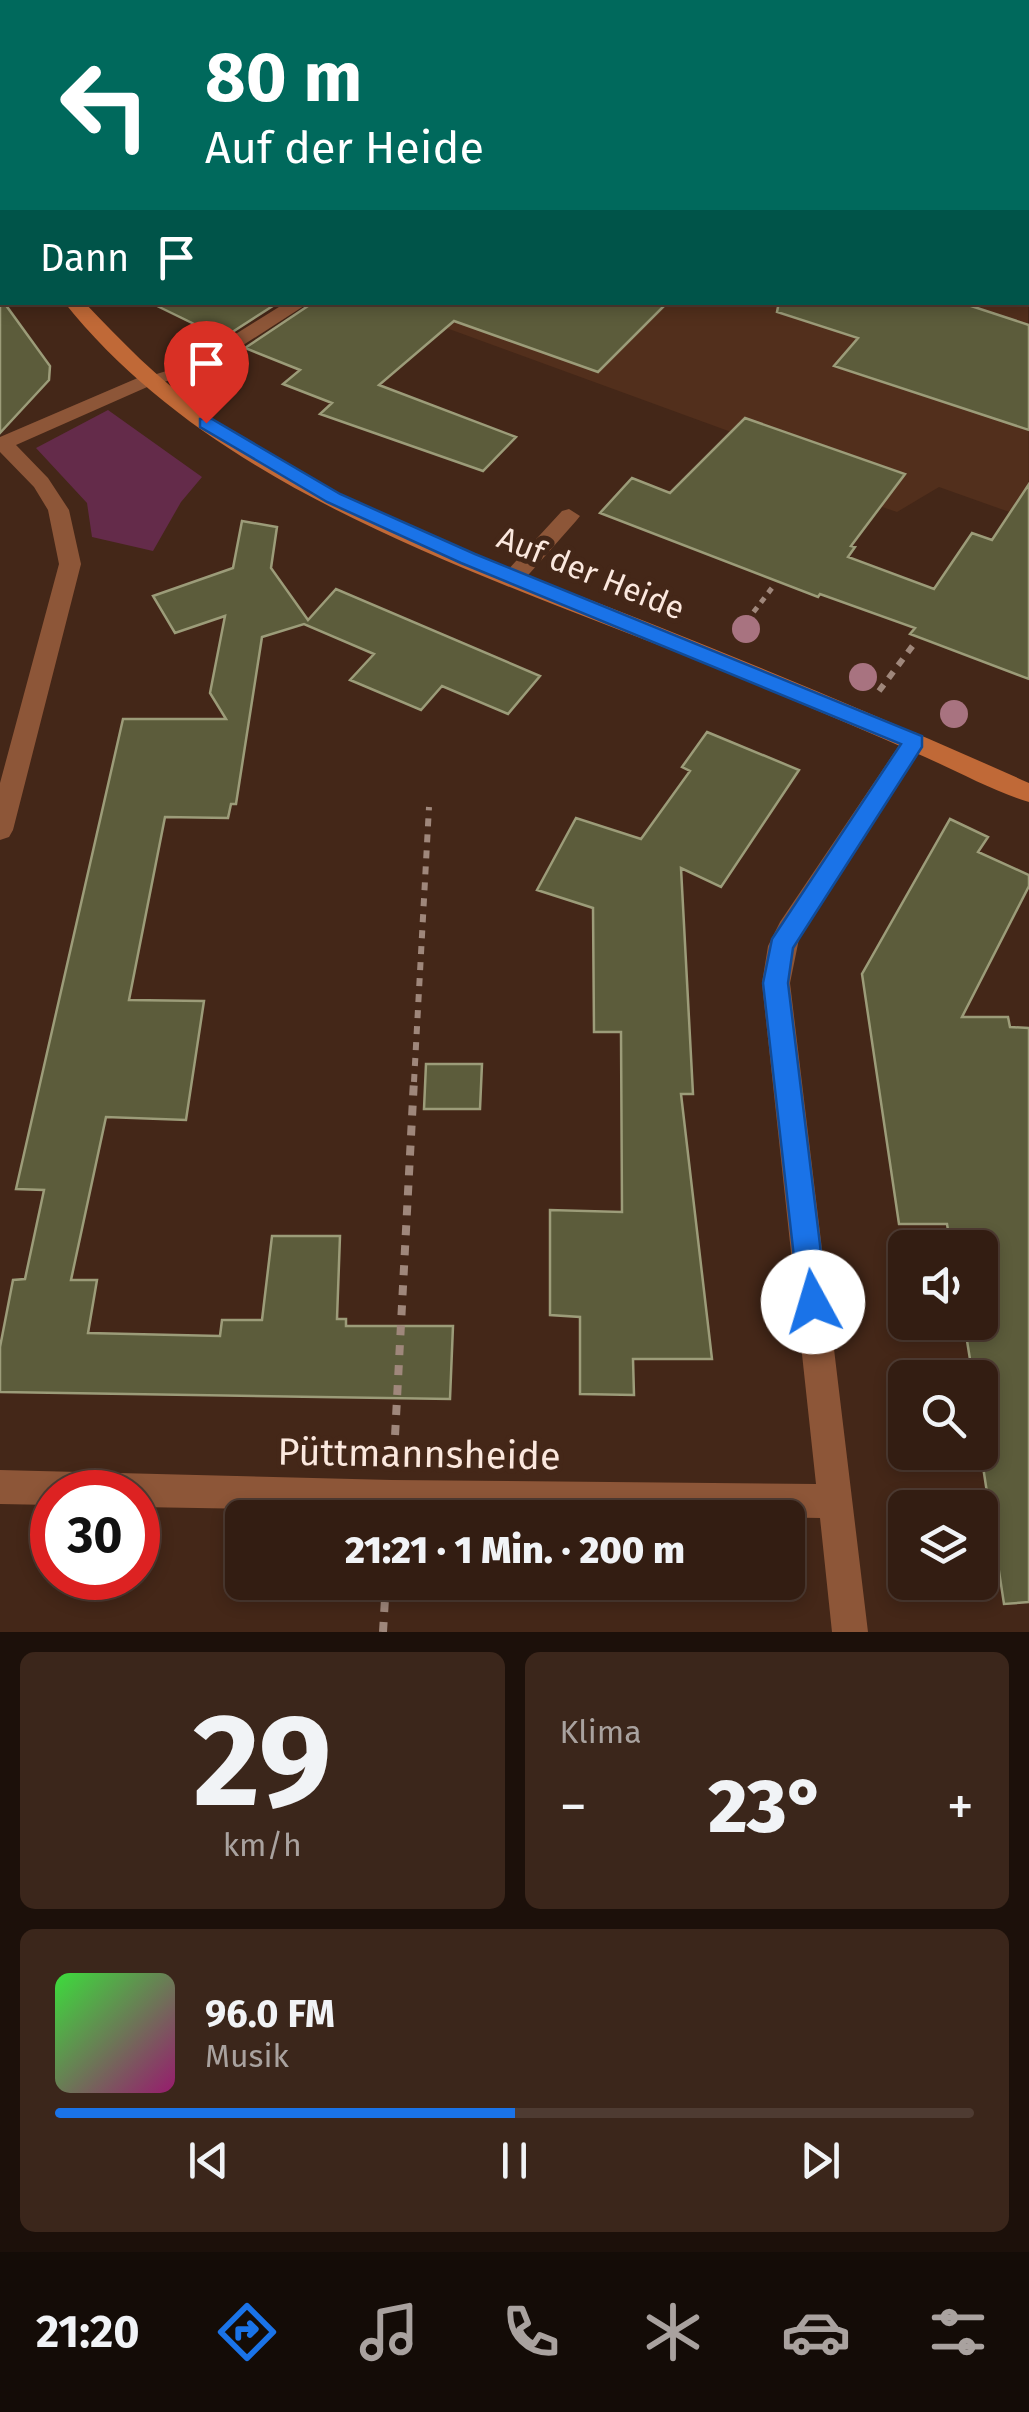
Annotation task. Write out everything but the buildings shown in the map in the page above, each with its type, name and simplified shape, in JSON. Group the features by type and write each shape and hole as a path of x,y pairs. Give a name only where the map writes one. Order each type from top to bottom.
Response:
{"main road":[{"name":"Auf der Heide","path":"76,305 112,349 146,380 219,432 334,498 514,578 859,718 1029,793"}],"street":[{"path":"0,830 70,564 69,533 56,502 39,477 1,444 146,380 192,369 296,305"},
{"path":"514,578 568,516"},
{"path":"850,1632 776,983 789,928 914,741"},
{"name":"Püttmannsheide","path":"0,1487 392,1497 836,1500"}],"path":[{"path":"718,660 774,584"},
{"path":"859,718 917,640"},
{"path":"392,1497 429,807"},
{"path":"383,1632 385,1600"}],"shaded area":[{"path":"383,305 1028,305 1029,519 939,487 897,512 764,467 778,449"},
{"path":"108,410 202,477 181,502 153,551 92,537 87,503 36,448"}],"route":[{"path":"206,423 334,498 468,559 914,741 789,928 781,946 776,983 813,1302"}]}
